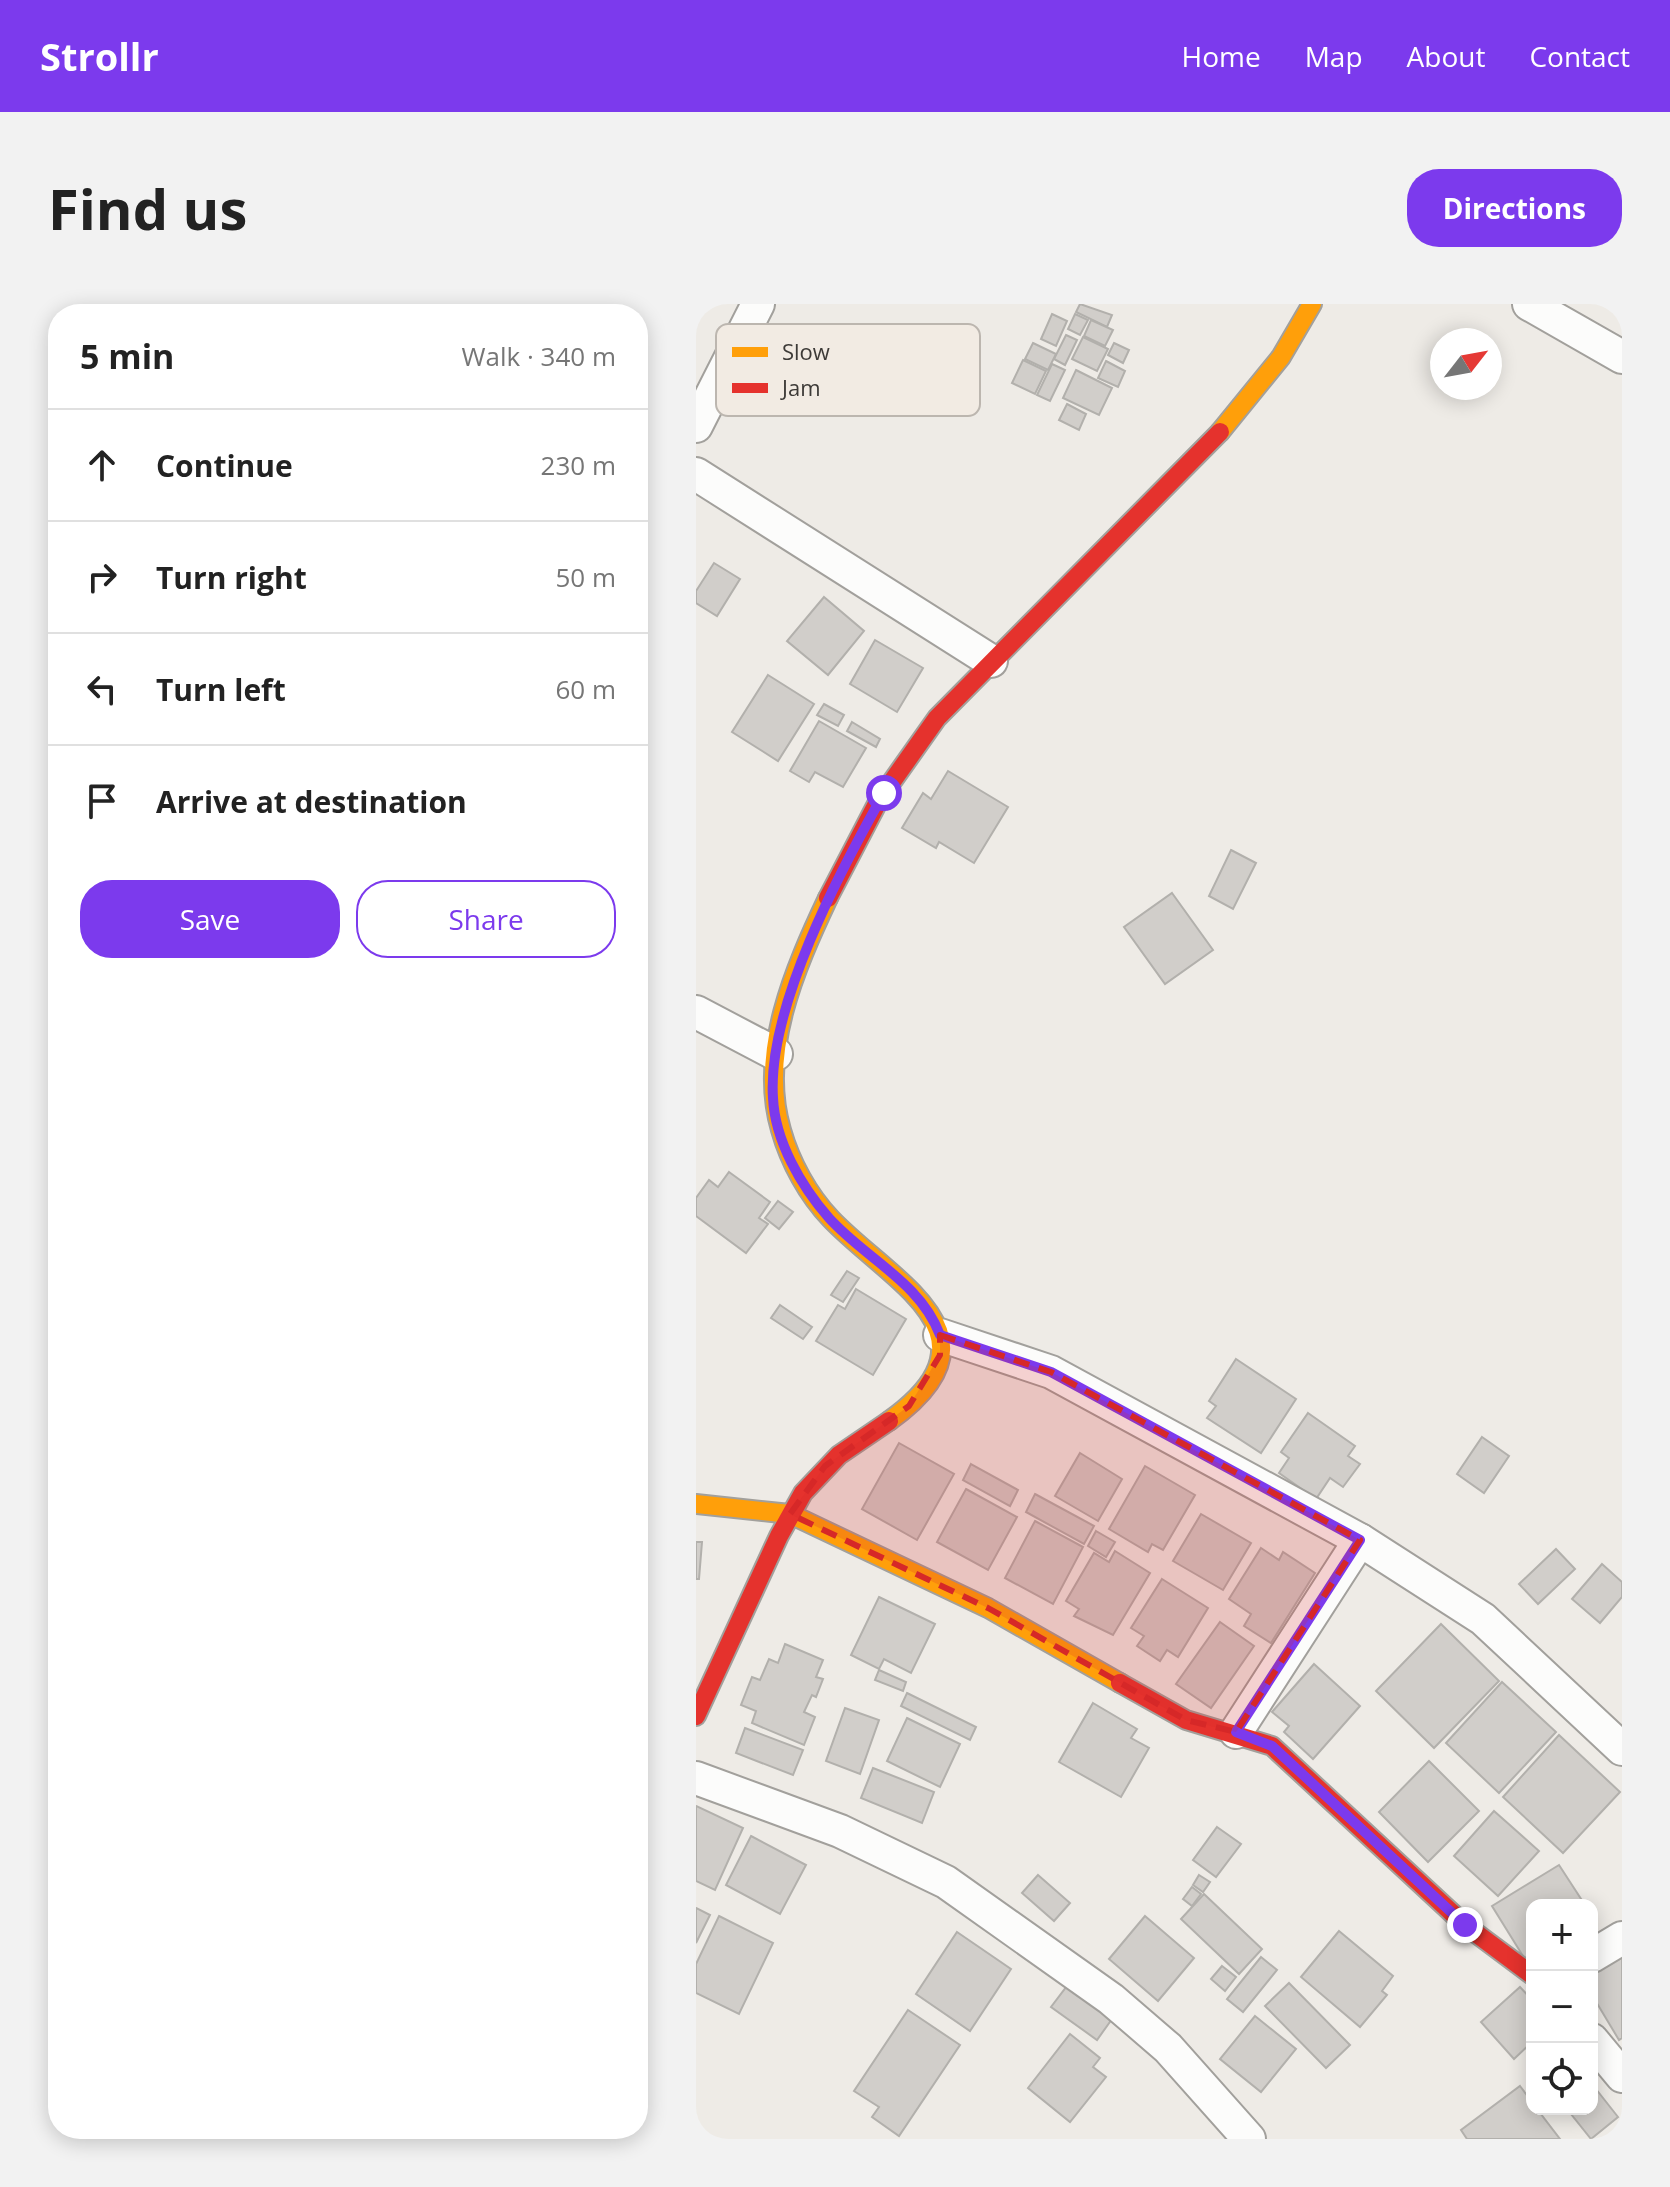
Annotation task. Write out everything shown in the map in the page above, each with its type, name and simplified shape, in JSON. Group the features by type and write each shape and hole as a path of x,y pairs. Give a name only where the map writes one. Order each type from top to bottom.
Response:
{"street":[{"path":"748,324 758,304"},
{"path":"696,1716 790,1514 825,1466 909,1406 933,1375 940,1355 940,1335 930,1310 829,1218 799,1178 781,1136 773,1099 778,1033 817,924 851,852 884,793 928,729 991,661 1206,445 1277,364 1312,304"},
{"path":"1529,304 1622,357"},
{"path":"696,426 716,387"},
{"path":"696,474 991,661"},
{"path":"696,1012 776,1054"},
{"path":"940,1335 1051,1372 1360,1540 1483,1619 1622,1749"},
{"path":"696,1504 790,1514 988,1608 1186,1720 1236,1732 1272,1746 1465,1925 1527,1971"},
{"path":"1236,1732 1360,1540"},
{"path":"696,1778 840,1831 946,1882 1111,1999 1168,2048 1249,2139"},
{"path":"1598,1952 1622,1938"},
{"path":"1594,2043 1622,2076"}],"highlighted area":[{"path":"940,1335 1051,1372 1360,1540 1236,1732 1186,1720 988,1608 790,1514 825,1466 909,1406 940,1355"}],"building":[{"path":"1080,304 1112,315 1107,327 1076,312"},
{"path":"1052,314 1067,321 1056,346 1041,339"},
{"path":"1075,314 1088,320 1080,335 1068,329"},
{"path":"1091,320 1113,330 1105,346 1084,336"},
{"path":"1066,335 1077,340 1065,365 1054,359"},
{"path":"1083,337 1108,349 1097,371 1072,359"},
{"path":"1033,343 1056,354 1048,370 1025,359"},
{"path":"1114,343 1129,350 1123,363 1108,355"},
{"path":"1023,360 1046,371 1035,394 1012,383"},
{"path":"1106,361 1125,371 1118,387 1098,378"},
{"path":"1052,364 1065,370 1050,401 1037,395"},
{"path":"1076,370 1112,388 1099,415 1063,398"},
{"path":"1067,404 1086,414 1079,430 1059,420"},
{"path":"714,563 740,579 717,616 696,603 696,591"},
{"path":"824,597 864,631 828,675 787,641"},
{"path":"875,640 923,668 897,712 850,684"},
{"path":"768,675 814,704 778,761 732,732"},
{"path":"824,704 844,715 838,726 817,715"},
{"path":"819,721 866,748 843,787 815,772 809,782 790,771"},
{"path":"852,722 880,739 876,747 847,731"},
{"path":"948,771 1008,807 974,863 939,842 936,848 902,828 923,793 931,799"},
{"path":"1231,850 1256,863 1233,909 1209,896"},
{"path":"1172,893 1213,950 1165,984 1124,927"},
{"path":"729,1172 770,1202 759,1218 768,1224 746,1253 696,1216 696,1198 709,1180 718,1187"},
{"path":"778,1201 793,1212 779,1229 765,1218"},
{"path":"847,1271 859,1278 843,1302 831,1295"},
{"path":"856,1289 906,1319 873,1375 816,1341 838,1305 845,1309"},
{"path":"780,1305 812,1327 803,1339 771,1318"},
{"path":"1236,1359 1296,1399 1261,1453 1207,1418 1216,1406 1209,1401"},
{"path":"1308,1413 1355,1446 1348,1456 1360,1464 1343,1487 1330,1478 1316,1499 1279,1473 1289,1458 1281,1452"},
{"path":"1482,1437 1509,1456 1484,1493 1457,1474"},
{"path":"899,1443 954,1474 917,1540 862,1509"},
{"path":"1080,1453 1122,1479 1098,1521 1055,1496"},
{"path":"971,1464 1018,1490 1010,1506 963,1480"},
{"path":"1145,1466 1195,1495 1163,1550 1152,1544 1148,1552 1109,1529"},
{"path":"966,1489 1017,1517 988,1570 937,1542"},
{"path":"1035,1494 1094,1526 1084,1544 1026,1512"},
{"path":"1201,1514 1251,1543 1223,1590 1173,1561"},
{"path":"1035,1521 1083,1547 1053,1604 1005,1578"},
{"path":"1096,1531 1115,1542 1106,1557 1088,1546"},
{"path":"696,1542 702,1542 699,1579 696,1579"},
{"path":"1261,1548 1279,1560 1283,1552 1315,1573 1271,1643 1244,1626 1251,1614 1229,1599"},
{"path":"1556,1549 1575,1569 1538,1604 1519,1584"},
{"path":"1115,1551 1150,1573 1113,1635 1074,1616 1079,1609 1066,1601 1094,1553 1109,1562"},
{"path":"1602,1564 1622,1582 1622,1597 1600,1623 1572,1599"},
{"path":"1162,1579 1208,1608 1178,1657 1167,1650 1160,1661 1137,1646 1144,1636 1131,1628"},
{"path":"879,1597 935,1624 911,1673 884,1659 879,1669 851,1655"},
{"path":"1220,1622 1254,1646 1211,1708 1176,1684"},
{"path":"1441,1624 1499,1681 1434,1748 1376,1691"},
{"path":"785,1644 823,1660 816,1677 823,1679 816,1697 812,1695 804,1712 815,1717 804,1745 752,1723 756,1711 741,1705 752,1677 760,1680 769,1659 778,1663"},
{"path":"1314,1664 1360,1706 1313,1759 1284,1732 1289,1726 1272,1712"},
{"path":"879,1670 906,1682 903,1691 875,1680"},
{"path":"1502,1682 1556,1732 1499,1793 1446,1743"},
{"path":"907,1693 976,1727 970,1740 901,1706"},
{"path":"1093,1703 1137,1729 1131,1738 1149,1748 1121,1797 1059,1762"},
{"path":"845,1708 879,1720 860,1774 826,1761"},
{"path":"907,1718 960,1744 940,1787 887,1761"},
{"path":"745,1728 803,1750 793,1775 736,1753"},
{"path":"1559,1735 1620,1792 1563,1853 1503,1797"},
{"path":"1429,1761 1479,1811 1428,1862 1379,1812"},
{"path":"873,1768 934,1792 922,1823 861,1798"},
{"path":"696,1806 743,1828 715,1890 696,1881"},
{"path":"1494,1811 1539,1851 1498,1896 1454,1856"},
{"path":"1217,1827 1241,1844 1216,1877 1193,1860"},
{"path":"751,1836 806,1865 780,1914 726,1885"},
{"path":"1559,1865 1581,1899 1526,1899 1526,1961 1492,1906"},
{"path":"1038,1875 1070,1903 1054,1921 1022,1893"},
{"path":"1199,1875 1210,1882 1203,1892 1193,1885"},
{"path":"1192,1887 1201,1894 1192,1906 1183,1899"},
{"path":"1204,1894 1262,1949 1239,1974 1181,1919"},
{"path":"696,1908 710,1915 696,1943"},
{"path":"719,1916 773,1943 739,2014 696,1993 696,1964"},
{"path":"1145,1916 1194,1958 1158,2001 1109,1959"},
{"path":"1339,1931 1393,1976 1382,1991 1387,1995 1360,2027 1301,1977"},
{"path":"957,1932 1011,1969 970,2031 916,1994"},
{"path":"1622,1953 1622,2038 1619,2040 1598,2005 1598,1968"},
{"path":"1261,1957 1277,1970 1243,2012 1227,1999"},
{"path":"1222,1966 1236,1977 1225,1991 1211,1979"},
{"path":"1289,1983 1350,2045 1326,2068 1265,2006"},
{"path":"1067,1986 1112,2019 1097,2040 1051,2007"},
{"path":"1520,1987 1526,1994 1526,2048 1514,2059 1481,2022"},
{"path":"908,2010 960,2045 899,2136 872,2117 879,2107 854,2091"},
{"path":"1255,2016 1296,2049 1261,2092 1220,2059"},
{"path":"1070,2034 1100,2058 1093,2067 1106,2077 1070,2122 1028,2088"},
{"path":"1520,2086 1526,2094 1526,2115 1542,2115 1560,2139 1467,2139 1461,2130"},
{"path":"1598,2092 1618,2117 1591,2139 1572,2115 1598,2115"}],"traffic: slow":[{"path":"1220,432 1281,357 1312,304"},
{"path":"828,898 804,953 784,1011 777,1041 775,1101 789,1154 815,1199 831,1219 908,1288 928,1311 940,1336 939,1362 924,1390 889,1421"},
{"path":"696,1504 790,1514 988,1608 1120,1683"}],"traffic: jam":[{"path":"828,898 879,800 937,718 1220,432"},
{"path":"696,1716 779,1536 803,1493 839,1455 889,1421"},
{"path":"1120,1683 1186,1720 1272,1746 1465,1925 1527,1971"}],"route":[{"path":"884,793 851,852 817,924 778,1033 773,1099 781,1136 799,1178 829,1218 930,1310 940,1335 1051,1372 1360,1540 1236,1732 1272,1746 1465,1925"}]}
